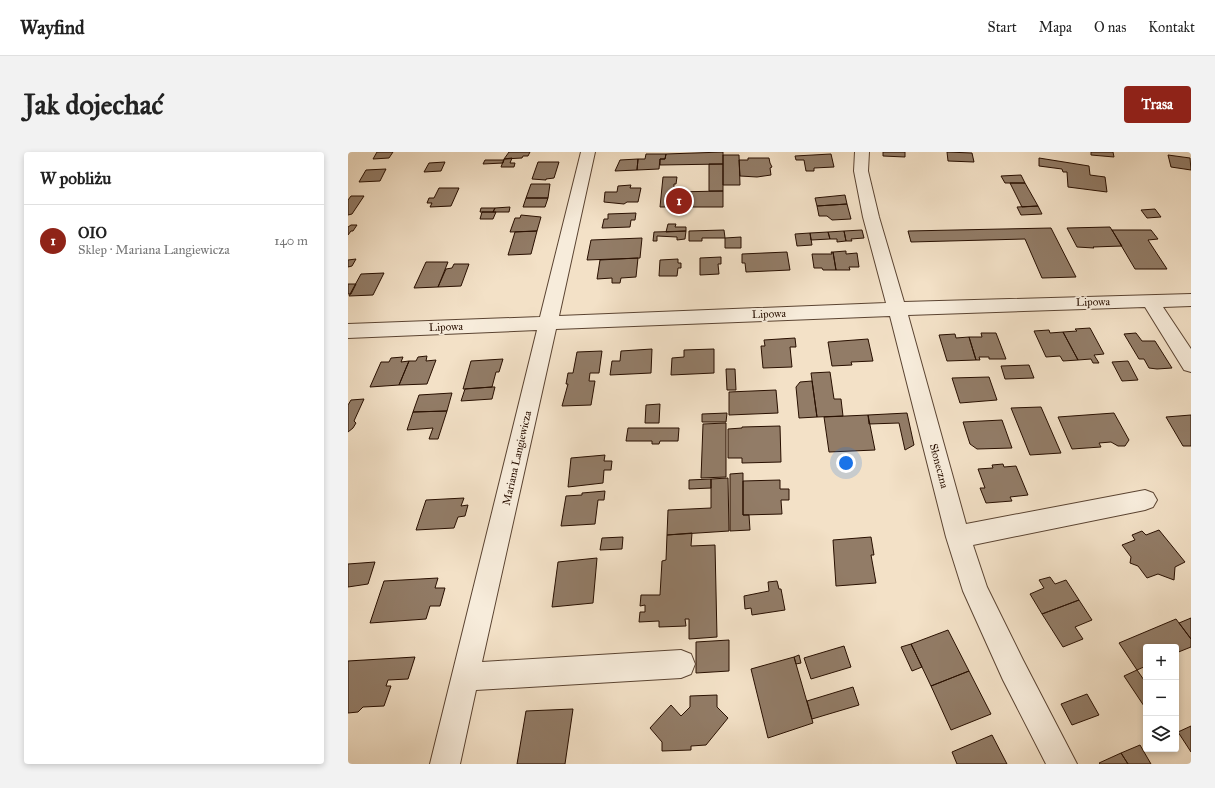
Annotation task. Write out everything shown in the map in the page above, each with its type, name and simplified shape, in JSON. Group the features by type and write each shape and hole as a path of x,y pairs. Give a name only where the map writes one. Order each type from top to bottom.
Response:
{"street":[{"name":"Mariana Langiewicza","path":"445,764 588,152"},
{"name":"Słoneczna","path":"862,152 861,171 871,217 958,537 980,598 1013,670 1062,764"},
{"path":"1150,300 1191,365"},
{"name":"Lipowa","path":"348,331 1024,304 1191,300"},
{"path":"958,537 1145,500"},
{"path":"465,677 681,664"}],"building":[{"path":"377,152 393,152 389,158 373,159"},
{"path":"509,152 530,152 528,156 523,156 522,158 504,159"},
{"path":"723,152 723,164 660,165 660,159 665,159 666,154"},
{"path":"883,152 905,152 905,157 883,156"},
{"path":"947,152 972,153 974,162 948,161"},
{"path":"1091,152 1113,152 1114,157 1091,155"},
{"path":"646,154 666,154 665,159 660,159 659,169 637,170 638,159 645,159"},
{"path":"831,154 834,167 814,168 814,171 806,171 804,160 796,160 795,156"},
{"path":"723,155 739,155 740,185 723,185"},
{"path":"1168,155 1190,158 1191,170 1171,167"},
{"path":"512,158 510,163 515,163 514,167 501,167 504,159"},
{"path":"748,158 769,158 772,167 770,168 771,175 757,177 740,176 739,160 748,160"},
{"path":"1039,158 1089,166 1090,175 1105,177 1107,192 1068,187 1067,172 1063,172 1062,169 1039,166"},
{"path":"638,159 637,170 615,171 620,160"},
{"path":"485,160 504,160 503,163 483,164"},
{"path":"445,162 441,171 424,172 429,163"},
{"path":"538,162 559,162 554,178 546,180 532,179"},
{"path":"709,164 723,164 723,191 709,191"},
{"path":"386,169 380,181 359,182 366,170"},
{"path":"1021,175 1025,183 1005,183 1001,176"},
{"path":"663,177 677,177 676,184 674,184 674,192 723,191 723,207 660,207"},
{"path":"1010,183 1025,183 1038,206 1022,207"},
{"path":"531,184 550,184 548,198 526,198"},
{"path":"631,185 630,188 641,188 638,202 627,202 624,204 604,202 605,192 617,192 618,186"},
{"path":"439,188 459,188 451,206 430,207 432,203 427,203 429,198 434,198"},
{"path":"845,195 847,204 817,206 815,198"},
{"path":"351,196 364,196 352,214 348,215 348,200"},
{"path":"526,198 548,198 545,207 523,207"},
{"path":"847,204 851,219 832,220 827,216 819,216 817,206"},
{"path":"1038,206 1042,214 1021,215 1017,207"},
{"path":"510,207 509,212 493,212 495,208"},
{"path":"481,208 495,208 493,212 480,212"},
{"path":"1155,209 1161,217 1147,218 1141,210"},
{"path":"482,212 496,212 493,219 480,219"},
{"path":"636,213 635,220 631,220 630,227 602,228 604,219 608,219 608,214"},
{"path":"521,215 541,217 537,231 510,232 515,218 520,218"},
{"path":"668,224 676,224 675,227 686,227 686,231 666,232"},
{"path":"351,225 357,225 348,235 348,227"},
{"path":"1110,227 1122,246 1093,247 1094,248 1077,247 1067,228"},
{"path":"1051,228 1076,277 1042,278 1025,239 911,242 908,231"},
{"path":"724,230 725,238 702,238 702,241 689,241 689,231"},
{"path":"862,230 864,238 846,241 844,231"},
{"path":"1112,230 1151,230 1158,239 1148,240 1167,269 1135,269"},
{"path":"537,231 531,254 508,255 515,232"},
{"path":"686,231 685,239 677,240 677,237 657,236 657,241 653,241 654,232"},
{"path":"844,231 846,241 837,242 837,239 830,239 828,232"},
{"path":"828,232 830,239 811,240 810,233"},
{"path":"810,233 812,245 797,246 795,234"},
{"path":"741,237 741,248 725,248 725,238"},
{"path":"642,238 640,258 587,260 591,240"},
{"path":"846,251 846,254 857,253 859,267 849,267 850,270 836,270 833,252"},
{"path":"787,252 790,270 746,272 745,263 742,263 742,254"},
{"path":"831,252 833,252 836,270 814,268 812,254 832,254"},
{"path":"721,257 721,264 718,264 719,274 700,275 700,258"},
{"path":"638,258 636,277 621,278 620,283 612,283 612,278 597,279 600,260"},
{"path":"356,259 352,266 348,267 348,260"},
{"path":"678,259 678,263 681,263 681,268 678,268 677,276 659,276 660,260"},
{"path":"426,262 448,262 438,287 414,288"},
{"path":"454,264 469,264 461,286 438,287 446,269 452,268"},
{"path":"384,273 373,295 349,296 361,274"},
{"path":"348,284 356,284 351,294 348,294"},
{"path":"1090,328 1104,354 1094,355 1099,363 1093,363 1091,359 1078,360 1063,332 1077,331 1075,329"},
{"path":"1049,330 1050,333 1063,332 1078,360 1063,361 1060,356 1046,357 1034,331"},
{"path":"981,333 996,333 1006,359 989,359 989,357 979,357 980,360 976,360 969,337 982,337"},
{"path":"1136,333 1142,341 1155,341 1172,368 1149,368 1144,359 1139,359 1124,334"},
{"path":"955,334 956,338 969,337 976,360 947,361 939,335"},
{"path":"795,338 796,347 790,347 792,367 763,368 761,346 765,346 764,340"},
{"path":"868,339 873,361 851,362 852,365 832,366 828,342"},
{"path":"652,349 651,373 610,375 612,361 620,361 621,351"},
{"path":"714,349 714,373 671,375 672,358 684,357 684,350"},
{"path":"602,351 599,373 590,373 589,381 595,381 591,405 562,406 568,384 566,384 568,373 573,373 577,352"},
{"path":"427,356 426,361 436,360 427,384 399,385 409,361 416,361 418,357"},
{"path":"403,357 401,362 409,361 399,385 370,387 381,362 389,362 391,358"},
{"path":"503,359 499,372 496,372 492,387 463,389 471,361"},
{"path":"1128,361 1138,380 1122,381 1112,362"},
{"path":"1029,365 1034,378 1005,379 1001,366"},
{"path":"726,369 735,369 736,390 727,390"},
{"path":"830,372 834,399 841,399 843,416 817,417 811,373"},
{"path":"989,377 997,400 960,403 952,378"},
{"path":"812,381 817,417 799,418 796,387 800,382"},
{"path":"495,387 492,399 461,401 465,389"},
{"path":"776,390 778,413 729,415 729,392"},
{"path":"452,393 447,411 413,412 419,395"},
{"path":"364,399 354,421 356,423 348,432 348,405 351,400"},
{"path":"660,404 659,423 645,423 646,405"},
{"path":"1041,407 1061,453 1030,455 1011,408"},
{"path":"447,411 438,439 429,439 433,428 407,430 413,412"},
{"path":"727,413 726,422 702,422 702,414"},
{"path":"907,413 914,445 905,450 899,423 869,424 868,415"},
{"path":"1114,413 1129,440 1125,446 1118,446 1111,442 1099,443 1101,447 1072,449 1058,417"},
{"path":"868,415 875,450 829,452 824,417"},
{"path":"1191,415 1191,446 1183,446 1166,417"},
{"path":"1002,420 1012,448 977,449 970,444 963,422"},
{"path":"726,423 726,477 701,478 703,424"},
{"path":"780,426 781,462 742,463 742,458 728,458 728,429"},
{"path":"628,428 679,428 678,441 660,441 659,444 652,444 652,441 626,441"},
{"path":"605,455 604,461 612,461 611,470 604,470 603,483 568,487 571,458"},
{"path":"1003,464 1004,467 1016,466 1028,495 1010,497 1012,501 986,503 980,488 985,488 978,469 993,468 992,465"},
{"path":"743,473 743,515 749,515 750,530 730,531 730,474"},
{"path":"728,478 729,531 667,535 668,510 711,508 711,479"},
{"path":"711,479 711,488 689,489 689,480"},
{"path":"780,480 780,489 789,489 789,500 781,500 782,514 743,515 743,481"},
{"path":"605,491 604,500 598,500 595,524 561,526 566,496"},
{"path":"464,498 461,506 468,505 465,516 458,517 454,528 416,530 426,500"},
{"path":"1159,530 1185,562 1175,567 1174,580 1158,574 1147,578 1138,566 1130,563 1131,557 1122,545 1135,540 1132,535 1142,531 1146,535"},
{"path":"692,533 691,546 715,545 717,637 689,639 689,619 685,619 686,626 659,627 659,621 639,622 640,612 645,612 645,605 640,606 641,595 660,595 662,561 666,560 667,535"},
{"path":"623,537 622,549 600,550 602,538"},
{"path":"871,537 874,555 871,555 876,583 836,586 833,540"},
{"path":"597,558 593,603 552,607 558,562"},
{"path":"375,562 368,584 348,587 348,564"},
{"path":"1050,577 1055,584 1066,580 1079,600 1042,614 1030,594 1044,588 1039,580"},
{"path":"438,578 435,588 445,588 440,606 430,606 426,619 370,623 384,581"},
{"path":"777,581 779,589 781,589 785,610 752,615 751,608 745,609 744,596 769,591 768,582"},
{"path":"1079,600 1092,620 1075,627 1083,639 1063,647 1042,614"},
{"path":"1191,618 1191,639 1179,623"},
{"path":"1176,619 1191,639 1191,647 1179,652 1179,644 1143,644 1143,667 1137,670 1119,643"},
{"path":"948,630 969,671 931,686 911,644"},
{"path":"729,640 729,671 696,673 696,642"},
{"path":"911,644 922,667 912,671 901,647"},
{"path":"844,646 851,667 811,679 804,658"},
{"path":"799,655 801,663 796,664 794,657"},
{"path":"415,657 408,679 388,680 386,686 391,686 384,706 363,707 358,712 348,713 348,661"},
{"path":"794,657 813,723 768,738 751,669"},
{"path":"1137,670 1143,679 1143,704 1124,676"},
{"path":"969,671 991,714 951,730 931,686"},
{"path":"853,687 859,705 812,719 807,701"},
{"path":"1087,694 1099,715 1072,725 1061,704"},
{"path":"717,695 717,707 728,718 706,745 691,746 691,750 662,751 662,742 650,728 671,705 681,716 690,707 690,696"},
{"path":"573,709 565,764 517,764 526,711"},
{"path":"1191,726 1191,752 1179,734 1179,732"},
{"path":"992,735 1007,764 957,764 952,752"},
{"path":"1140,745 1151,764 1128,764 1121,753"},
{"path":"1121,753 1128,764 1099,763"}],"place":[{"name":"OIO","path":"679,201"}]}
